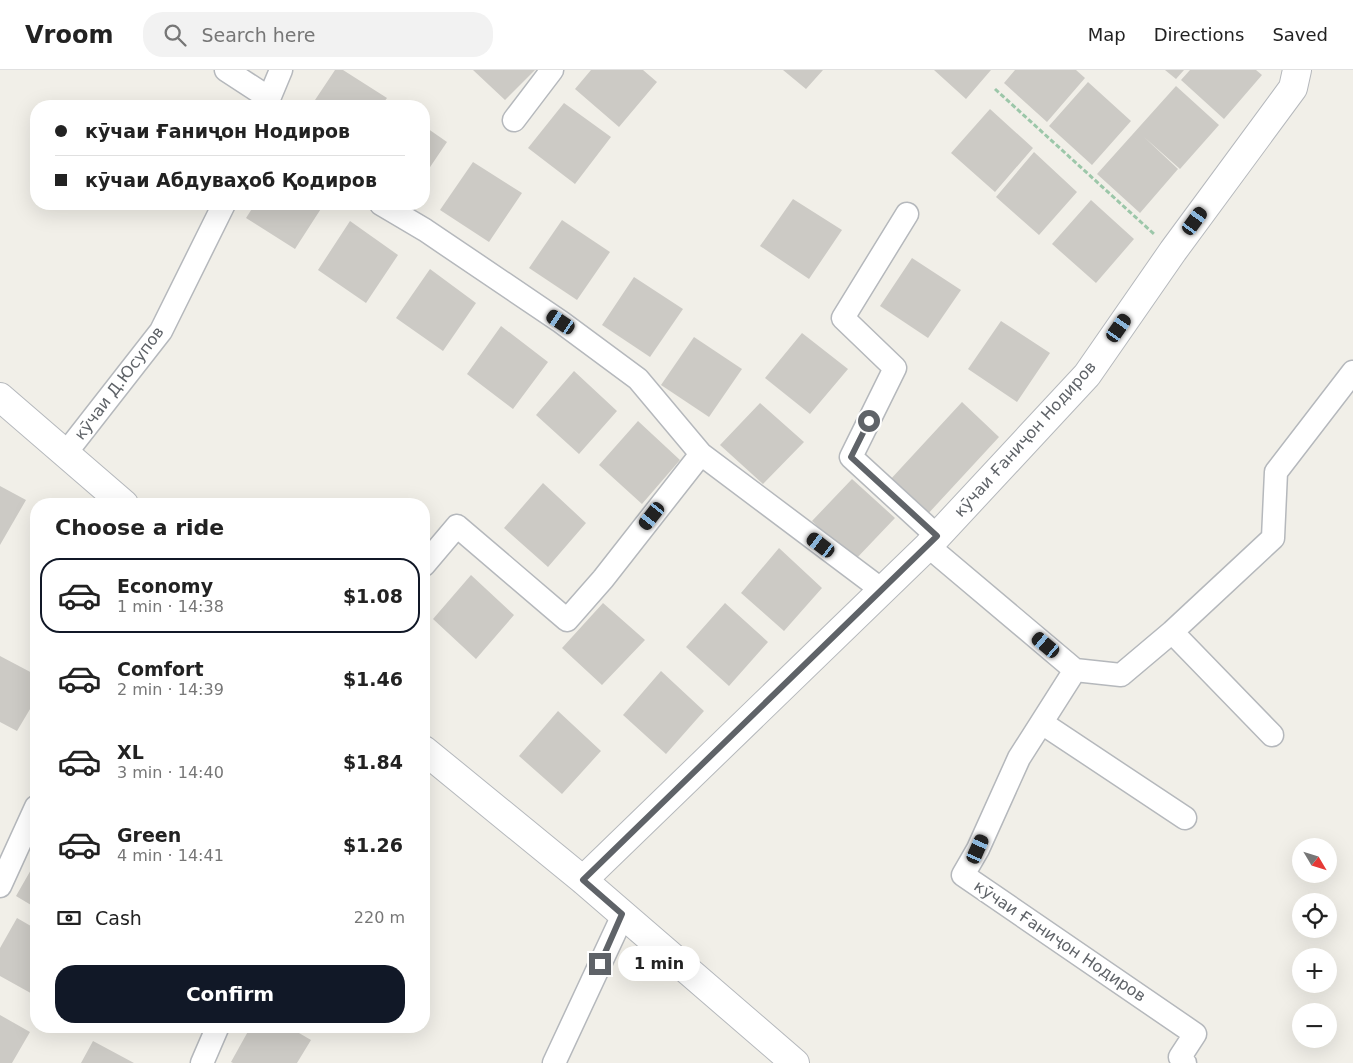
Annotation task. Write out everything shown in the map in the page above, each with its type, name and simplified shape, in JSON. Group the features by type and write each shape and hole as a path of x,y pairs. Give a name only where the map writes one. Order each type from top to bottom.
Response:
{"street":[{"path":"226,70 265,100"},
{"path":"269,100 280,70"},
{"path":"514,120 552,70"},
{"name":"кӯчаи Ғаниҷон Нодиров","path":"583,880 933,541 1087,375 1173,251 1293,88 1297,70"},
{"name":"кӯчаи Д.Юсупов","path":"65,454 161,331 221,210"},
{"path":"391,210 426,230 561,322 638,379 700,454 882,590"},
{"path":"907,214 843,318 895,368 851,457 933,541 1075,670 1121,675 1172,632 1273,538 1276,472 1353,372"},
{"path":"0,397 117,498"},
{"path":"430,558 457,526 567,620 603,579 700,454"},
{"path":"1172,632 1272,735"},
{"name":"кӯчаи Ғаниҷон Нодиров","path":"1075,670 1018,758 978,849 963,875 1195,1034 1180,1057 1185,1063"},
{"path":"1042,723 1185,818"},
{"path":"430,755 583,880 795,1063"},
{"path":"0,886 30,820"},
{"path":"554,1063 622,914"},
{"path":"202,1063 215,1033"}],"path":[{"path":"995,89 1173,251"}],"building":[{"path":"335,70 343,70 387,98 386,100 315,100"},
{"path":"473,70 535,70 505,100"},
{"path":"591,70 643,70 657,82 619,127 575,89"},
{"path":"783,70 823,70 806,89"},
{"path":"934,70 991,70 966,99"},
{"path":"1015,70 1076,70 1085,78 1047,122 1004,83"},
{"path":"1165,70 1184,70 1176,79"},
{"path":"1190,70 1256,70 1262,75 1224,119 1181,80"},
{"path":"1088,82 1131,121 1092,165 1049,126"},
{"path":"1176,86 1219,125 1180,169 1144,137 1178,169 1140,213 1097,174"},
{"path":"564,103 611,137 575,184 528,148"},
{"path":"990,109 1033,148 995,192 951,153"},
{"path":"430,130 447,142 430,167"},
{"path":"1034,152 1077,192 1039,235 996,197"},
{"path":"473,162 522,193 489,242 440,210"},
{"path":"793,199 842,230 809,279 760,246"},
{"path":"1091,200 1134,239 1096,283 1052,244"},
{"path":"251,210 320,210 295,249 246,218"},
{"path":"562,220 610,252 577,300 529,268"},
{"path":"350,221 398,255 366,303 318,270"},
{"path":"912,258 961,290 928,338 880,306"},
{"path":"430,269 476,303 443,351 396,318"},
{"path":"634,277 683,309 650,357 602,325"},
{"path":"1001,321 1050,353 1017,402 968,369"},
{"path":"501,326 548,362 513,409 467,374"},
{"path":"802,333 848,369 810,414 765,378"},
{"path":"694,337 742,369 709,417 661,385"},
{"path":"574,371 617,411 579,454 536,415"},
{"path":"962,402 999,437 926,516 889,481"},
{"path":"760,403 804,442 763,484 720,445"},
{"path":"638,421 680,460 642,504 599,465"},
{"path":"852,479 895,518 854,561 812,521"},
{"path":"543,483 586,523 548,567 504,528"},
{"path":"0,486 26,500 0,545"},
{"path":"779,548 822,588 784,631 741,593"},
{"path":"471,575 514,615 476,659 433,619"},
{"path":"603,603 645,640 602,685 562,648"},
{"path":"725,603 768,642 729,686 686,647"},
{"path":"0,656 30,672 30,709 17,731 0,722"},
{"path":"661,671 704,711 666,754 623,715"},
{"path":"558,711 601,751 562,794 519,756"},
{"path":"30,872 30,904 16,896"},
{"path":"17,918 30,926 30,993 0,976 0,948"},
{"path":"0,1015 30,1032 12,1063 0,1063"},
{"path":"247,1033 299,1033 311,1040 297,1063 231,1062"},
{"path":"93,1041 134,1063 81,1063"}],"route":[{"path":"600,964 622,914 583,880 937,536 851,457 869,421"}]}
